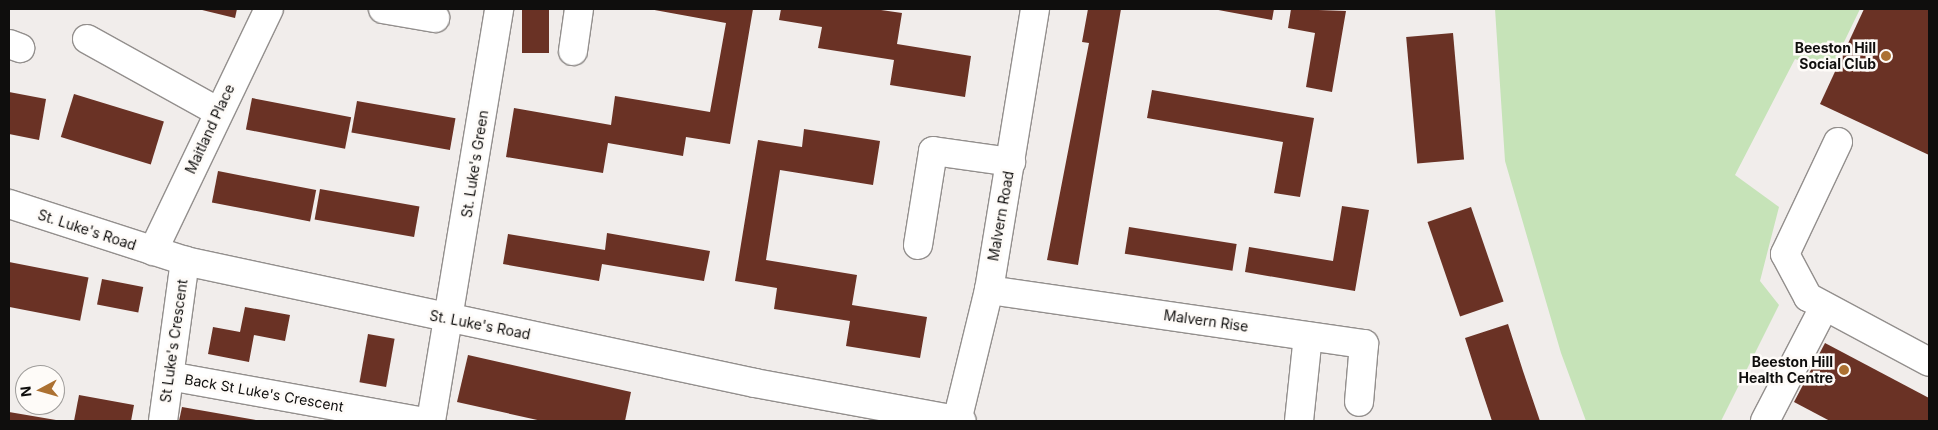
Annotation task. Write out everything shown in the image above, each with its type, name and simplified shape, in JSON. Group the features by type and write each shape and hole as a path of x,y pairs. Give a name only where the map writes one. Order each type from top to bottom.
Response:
{"street":[{"name":"Maitland Place","path":"153,251 217,111 269,9"},
{"path":"383,9 435,18"},
{"name":"St. Luke's Green","path":"431,421 451,319 499,9"},
{"path":"573,51 579,9"},
{"name":"Malvern Road","path":"959,421 989,290 1035,9"},
{"path":"87,39 217,111"},
{"path":"1838,142 1785,254 1808,297 1929,362"},
{"path":"918,245 933,151 1011,162"},
{"name":"St. Luke's Road","path":"9,204 185,261 755,383 959,421"},
{"name":"St Luke's Crescent","path":"163,421 185,261"},
{"name":"Malvern Rise","path":"989,290 1364,344 1358,402"},
{"path":"1765,421 1824,307"},
{"path":"1299,421 1308,336"},
{"name":"Back St Luke's Crescent","path":"168,376 418,421"}],"green space":[{"path":"1495,9 1860,9 1830,71 1795,59 1735,175 1779,207 1760,281 1779,305 1721,421 1586,421 1561,353 1505,161"}],"building":[{"path":"198,9 237,9 235,18"},
{"path":"522,9 549,9 549,53 522,53"},
{"path":"649,9 753,9 730,144 686,137 683,156 608,143 603,173 506,157 514,108 611,125 615,96 710,112 726,23"},
{"path":"781,9 874,9 902,13 897,44 971,56 965,97 890,85 894,60 818,48 822,27 779,20"},
{"path":"1088,9 1121,9 1078,265 1047,260 1089,43 1082,42"},
{"path":"1213,9 1274,9 1272,20"},
{"path":"1291,9 1346,11 1332,92 1306,87 1315,33 1288,28"},
{"name":"Beeston Hill Social Club","path":"1864,9 1929,9 1929,155 1820,104"},
{"path":"1453,33 1464,160 1417,164 1406,37"},
{"path":"1152,90 1314,118 1300,197 1274,193 1283,142 1147,118"},
{"path":"9,92 46,99 39,140 9,134"},
{"path":"74,94 164,121 151,165 61,137"},
{"path":"252,98 351,117 345,149 246,129"},
{"path":"357,101 455,118 450,150 351,133"},
{"path":"804,129 880,141 873,185 780,170 766,260 857,275 852,305 927,317 920,358 846,346 850,321 774,309 777,288 735,281 758,140 802,147"},
{"path":"218,171 316,190 310,221 212,202"},
{"path":"320,189 419,207 414,237 315,220"},
{"path":"1342,206 1369,210 1355,291 1245,272 1249,247 1333,261"},
{"path":"1471,207 1504,302 1460,317 1428,222"},
{"path":"1129,227 1237,244 1232,271 1125,254"},
{"path":"607,233 710,251 704,281 602,264 599,281 503,264 508,234 605,250"},
{"path":"9,262 89,277 80,321 9,307"},
{"path":"102,279 143,287 138,313 97,305"},
{"path":"245,307 290,315 285,341 254,335 249,362 208,354 213,327 240,332"},
{"path":"1508,324 1540,421 1492,421 1480,385 1465,338"},
{"path":"368,334 395,339 386,387 359,382"},
{"name":"Beeston Hill Health Centre","path":"1825,343 1929,398 1929,421 1830,421 1794,402"},
{"path":"468,355 631,392 625,421 542,421 457,402"},
{"path":"79,395 134,405 131,421 74,421"},
{"path":"182,407 256,420 256,421 179,421"},
{"path":"9,412 15,413 15,415 56,420 56,421 9,421"}],"place":[{"name":"Beeston Hill Social Club","path":"1886,56"},
{"name":"Beeston Hill Health Centre","path":"1844,370"}]}
